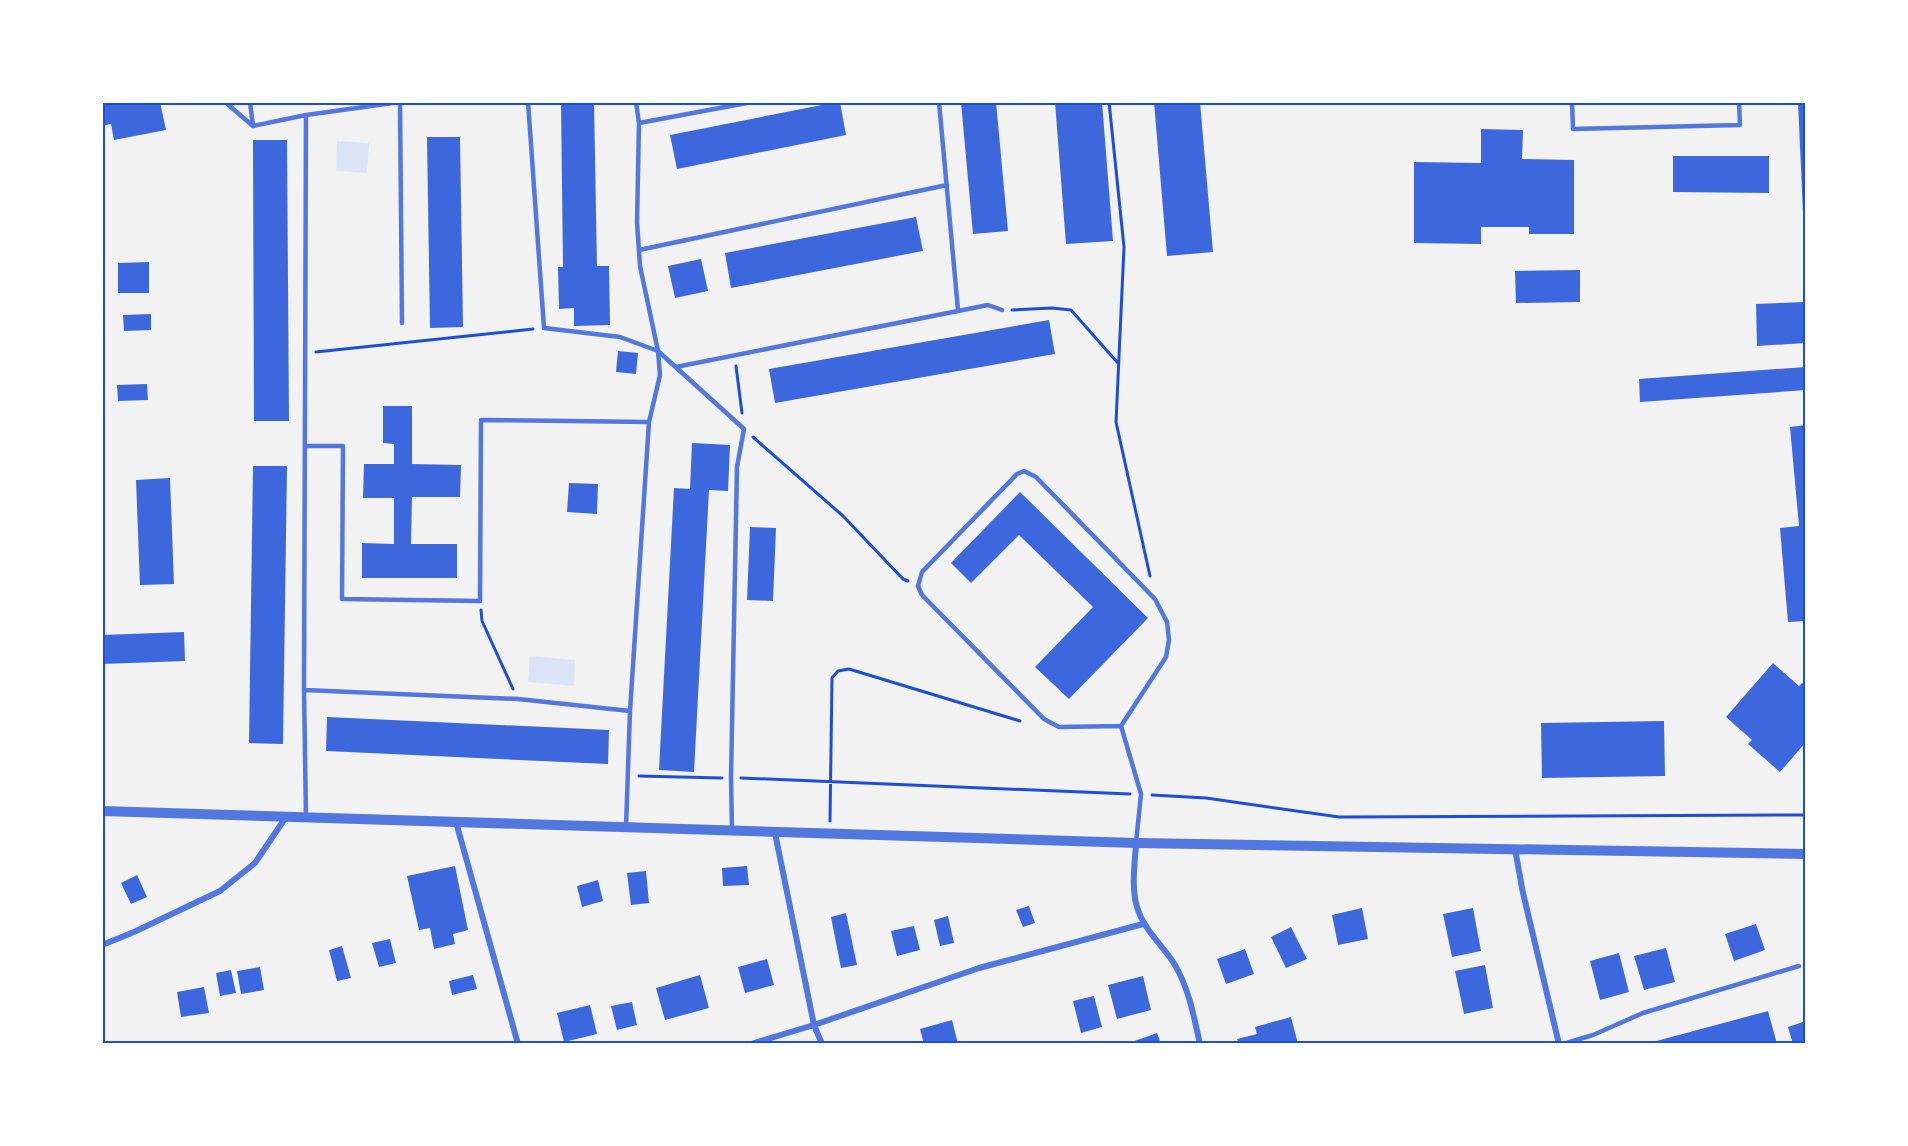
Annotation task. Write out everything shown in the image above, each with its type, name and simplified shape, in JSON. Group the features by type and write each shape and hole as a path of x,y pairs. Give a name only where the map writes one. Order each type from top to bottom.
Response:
{"street":[{"path":"102,811 1136,843 1806,854"},
{"path":"102,945 220,891 255,863 286,817"},
{"path":"456,822 518,1044"},
{"path":"775,833 814,1025 822,1044"},
{"path":"1136,843 1134,888 1137,906 1143,924 1174,964 1187,990 1200,1044"},
{"path":"1515,849 1523,893 1561,1044"},
{"path":"751,1044 814,1025 979,968 1143,924"}],"lane":[{"path":"225,102 252,126"},
{"path":"250,102 252,126"},
{"path":"252,126 306,115 400,102 402,322"},
{"path":"528,102 544,328 620,337 658,351 744,429 737,467 730,778 732,832"},
{"path":"626,827 630,711 649,422 660,375 658,351 640,266 637,222 639,123 636,102"},
{"path":"639,123 752,102"},
{"path":"939,102 958,310"},
{"path":"1572,102 1573,129 1740,125 1739,102"},
{"path":"306,115 304,690 306,818"},
{"path":"639,250 947,185"},
{"path":"676,367 958,310 988,305 1002,310"},
{"path":"305,446 343,446 342,599 480,601 481,420 649,422"},
{"path":"1121,726 1059,727 1044,718 922,595 918,586 922,572 1017,474 1024,471 1036,477 1155,599 1167,622 1169,640 1166,657 1121,726 1141,794 1136,843"},
{"path":"304,690 518,699 630,711"},
{"path":"1561,1044 1593,1035 1643,1013 1799,966"}],"path":[{"path":"1110,102 1124,247 1116,422 1155,599"},
{"path":"1002,310 1052,308 1071,310 1119,363"},
{"path":"306,353 544,328"},
{"path":"735,355 744,429 843,516 903,579 918,586"},
{"path":"480,601 482,621 518,699"},
{"path":"830,834 832,678 838,671 849,669 1020,722"},
{"path":"628,775 1141,794 1206,798 1339,817 1806,815"}],"shaded area":[{"path":"337,141 369,143 367,173 336,171"},
{"path":"530,656 575,660 574,686 528,682"}],"building":[{"path":"102,102 160,102 166,130 114,140 111,124 102,126"},
{"path":"561,102 594,102 597,266 609,266 610,325 574,326 574,308 559,309 558,267 563,267"},
{"path":"840,102 846,135 677,169 670,135"},
{"path":"961,102 996,102 1008,231 973,234"},
{"path":"1055,102 1102,102 1113,241 1066,244"},
{"path":"1154,102 1200,102 1213,252 1167,256"},
{"path":"1798,102 1806,102 1806,235 1804,235"},
{"path":"1481,129 1523,130 1522,159 1574,160 1574,234 1529,234 1529,227 1481,227 1481,244 1414,243 1414,162 1481,163"},
{"path":"427,137 460,137 463,327 430,328"},
{"path":"253,140 287,140 289,421 254,421"},
{"path":"1673,156 1769,156 1769,193 1673,192"},
{"path":"916,217 923,251 731,288 725,253"},
{"path":"701,259 708,291 675,298 668,266"},
{"path":"149,262 149,293 118,293 118,263"},
{"path":"1580,270 1580,302 1516,303 1515,271"},
{"path":"1806,302 1806,343 1757,346 1756,304"},
{"path":"151,314 151,330 124,331 123,315"},
{"path":"1049,320 1055,354 775,403 769,369"},
{"path":"618,351 638,353 636,374 616,372"},
{"path":"1806,367 1806,390 1640,402 1639,379"},
{"path":"147,384 148,400 118,401 117,385"},
{"path":"383,406 412,406 412,464 461,465 460,497 412,497 411,544 457,544 457,578 362,578 362,543 394,544 394,498 363,498 364,464 394,464 394,444 383,443"},
{"path":"1806,425 1806,621 1788,622 1780,528 1799,526 1790,427"},
{"path":"692,443 730,445 728,491 709,490 694,772 659,770 674,488 690,489"},
{"path":"253,466 287,466 283,744 249,743"},
{"path":"170,478 174,584 140,585 136,480"},
{"path":"569,483 598,484 597,514 567,512"},
{"path":"1020,492 1148,618 1069,699 1035,667 1093,607 1019,535 971,583 951,563"},
{"path":"750,527 776,528 773,601 747,600"},
{"path":"184,632 185,661 102,664 102,635"},
{"path":"1773,663 1799,686 1802,683 1806,686 1806,742 1780,772 1748,744 1752,740 1726,717"},
{"path":"327,717 609,730 608,764 326,751"},
{"path":"1664,721 1665,776 1542,778 1541,723"},
{"path":"455,866 468,930 453,934 455,944 434,949 430,928 419,930 407,876"},
{"path":"747,866 749,885 723,886 722,868"},
{"path":"646,871 649,903 631,905 627,873"},
{"path":"137,875 147,897 131,904 121,883"},
{"path":"598,880 603,901 582,907 577,886"},
{"path":"1029,906 1035,923 1023,927 1016,910"},
{"path":"1362,908 1368,939 1338,945 1332,915"},
{"path":"1473,908 1481,951 1452,957 1443,914"},
{"path":"846,913 857,965 841,968 831,917"},
{"path":"948,916 954,943 940,946 934,920"},
{"path":"1756,924 1765,950 1734,961 1725,934"},
{"path":"914,926 920,950 897,956 891,931"},
{"path":"1291,927 1307,959 1286,968 1271,937"},
{"path":"390,939 396,963 379,967 372,943"},
{"path":"342,946 351,978 337,981 329,950"},
{"path":"1666,948 1675,982 1644,990 1634,956"},
{"path":"1245,949 1254,974 1226,984 1217,959"},
{"path":"1619,953 1629,992 1600,1000 1590,961"},
{"path":"767,959 774,985 745,993 738,967"},
{"path":"1485,965 1493,1008 1464,1014 1455,971"},
{"path":"260,967 264,990 241,994 237,971"},
{"path":"231,970 236,993 220,996 216,973"},
{"path":"473,975 477,989 452,995 449,981"},
{"path":"700,975 709,1008 665,1020 656,988"},
{"path":"1143,976 1151,1010 1117,1019 1108,985"},
{"path":"204,987 209,1013 181,1017 177,992"},
{"path":"1094,996 1102,1027 1081,1033 1073,1001"},
{"path":"632,1002 637,1025 617,1030 611,1006"},
{"path":"590,1005 597,1034 564,1042 557,1013"},
{"path":"1768,1011 1777,1044 1649,1044 1649,1043"},
{"path":"1291,1017 1298,1044 1239,1044 1237,1039 1257,1034 1255,1027"},
{"path":"952,1020 958,1044 924,1044 920,1029"},
{"path":"1806,1021 1806,1044 1793,1044 1788,1027"},
{"path":"1157,1033 1161,1044 1126,1044"}]}
